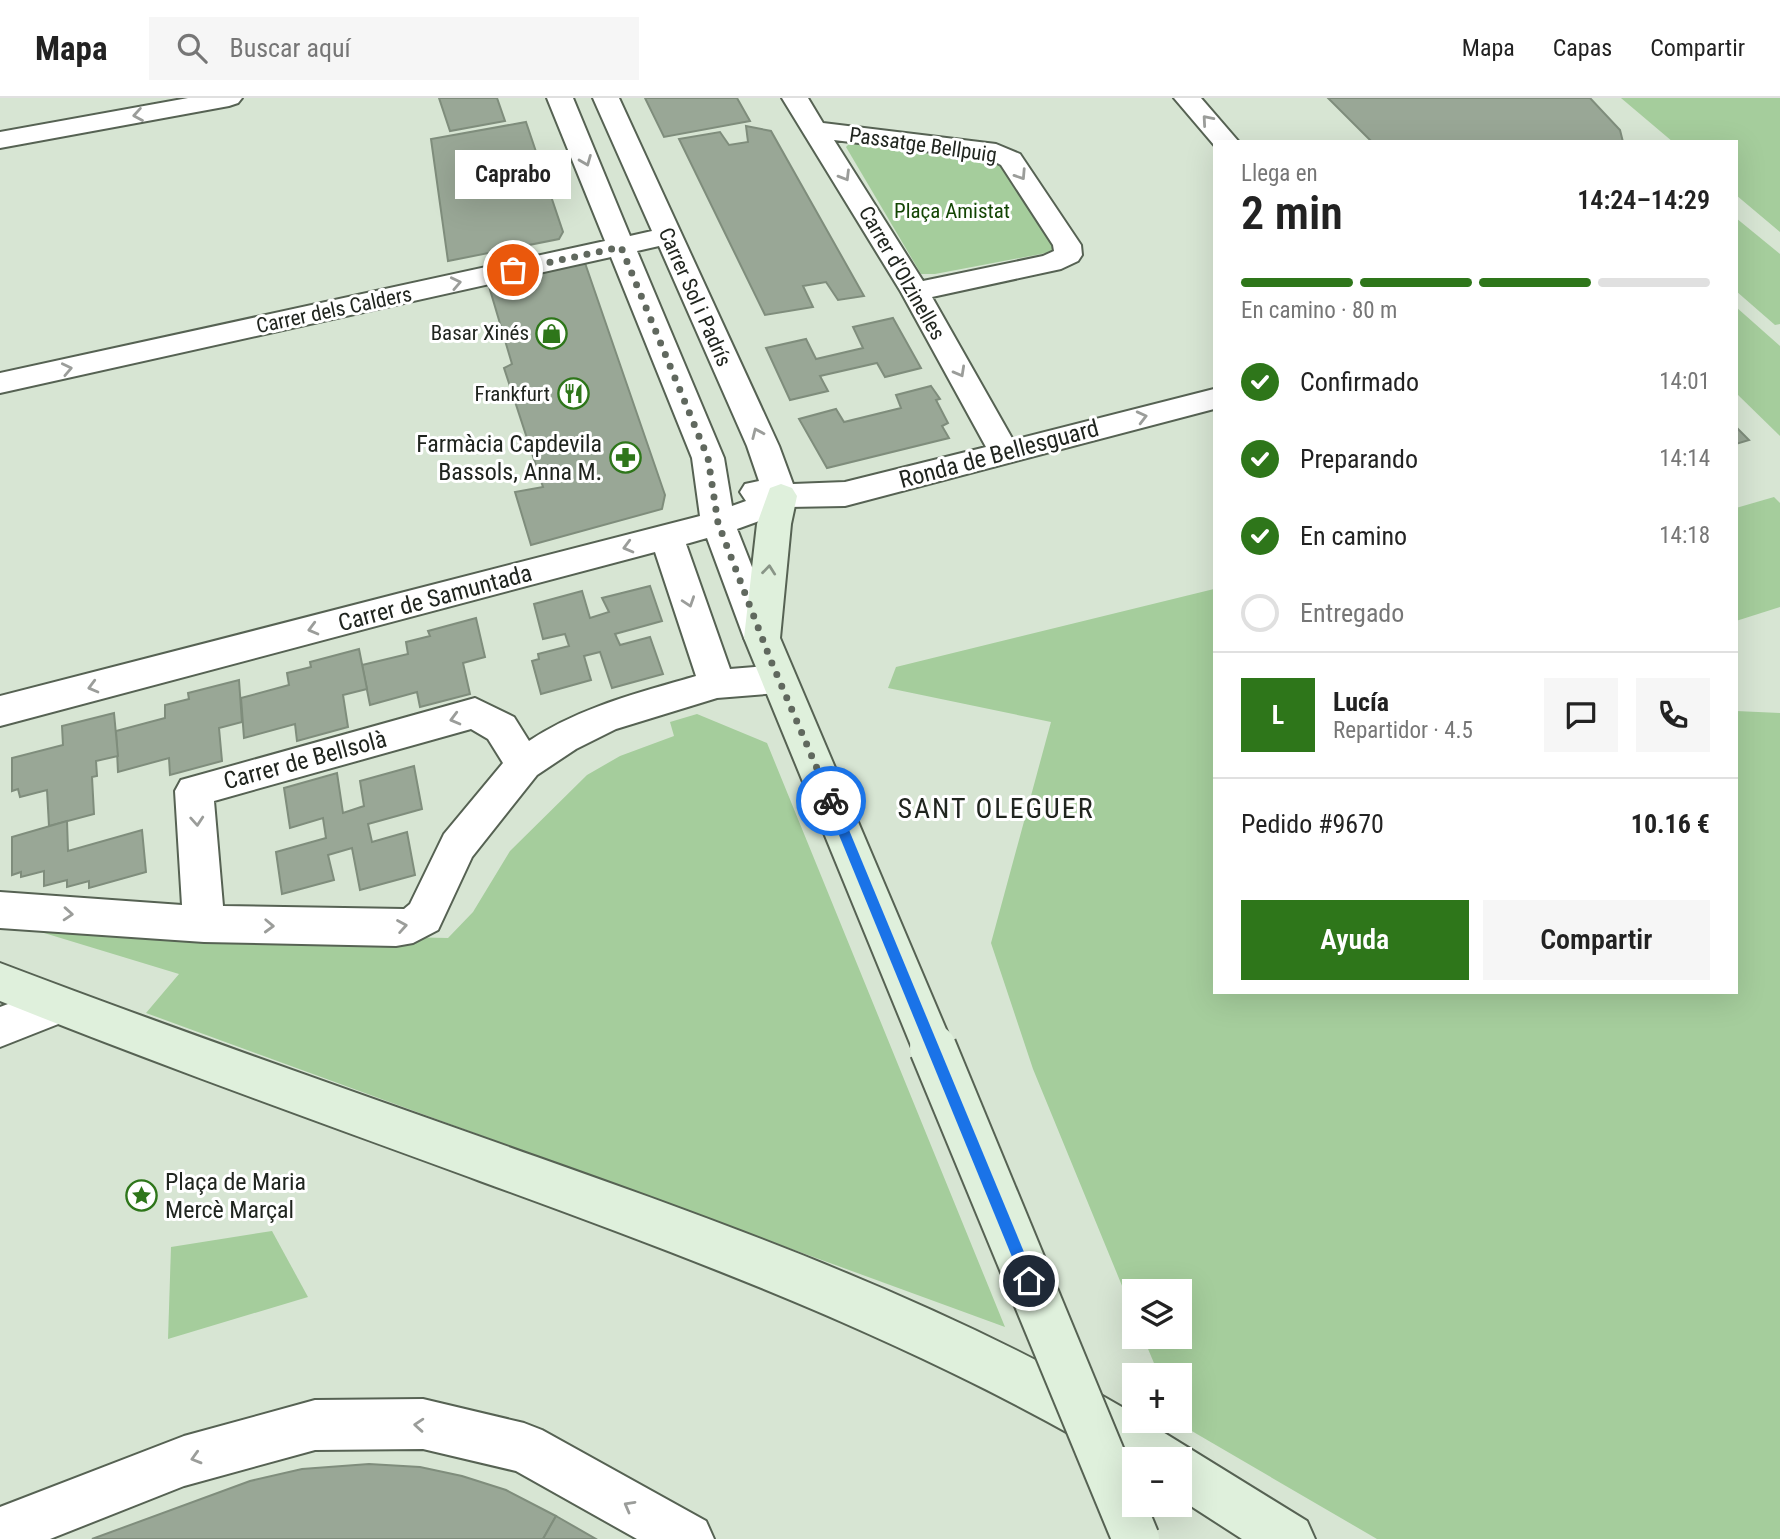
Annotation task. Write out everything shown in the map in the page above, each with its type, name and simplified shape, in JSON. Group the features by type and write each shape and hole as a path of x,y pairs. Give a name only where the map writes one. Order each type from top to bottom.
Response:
{"main road":[{"path":"782,496 774,524 762,638 1136,1539"},
{"path":"0,982 674,1228 813,1282 963,1350 1100,1421 1142,1447"},
{"path":"1192,1478 1289,1539"}],"street":[{"path":"0,140 229,98"},
{"name":"Carrer Sol i Padrís","path":"560,98 708,458 718,523 762,638"},
{"name":"Carrer Sol i Padrís","path":"606,98 763,446 782,496"},
{"name":"Carrer d'Olzinelles","path":"795,98 915,292 1004,452"},
{"path":"1188,98 1224,140"},
{"name":"Passatge Bellpuig","path":"817,130 996,152 1011,160 1067,245 1068,255 1051,263 915,292"},
{"name":"Carrer dels Calders","path":"0,383 668,236"},
{"name":"Ronda de Bellesguard","path":"782,496 845,494 1213,399"},
{"path":"708,458 729,485 782,496"},
{"name":"Carrer de Samuntada","path":"0,712 718,523 764,507 782,496"},
{"path":"667,537 717,684"},
{"path":"0,910 204,924 396,928 412,925 424,917 458,846 524,764 563,738 605,718 717,684 778,679"},
{"name":"Carrer de Bellsolà","path":"204,924 194,791 475,713 501,728 524,764"},
{"path":"0,1027 56,1004"},
{"path":"0,1533 184,1461 315,1424 423,1424 524,1448 688,1539"}],"green space":[{"path":"1621,98 1780,98 1780,232 1738,197 1738,140 1671,140"},
{"name":"Plaça Amistat","path":"853,140 994,157 1057,251 935,274 921,274 846,147"},
{"path":"1738,220 1780,254 1780,324 1775,325 1738,293"},
{"path":"1738,309 1780,346 1780,436 1738,395"},
{"path":"1774,497 1780,503 1780,607 1738,620 1738,507"},
{"path":"1213,589 1213,994 1738,994 1738,711 1780,713 1780,1539 1377,1539 1192,1431 1192,1363 1154,1363 1148,1349 1192,1349 1192,1279 1122,1279 1122,1286 1033,1069 991,943 1051,722 888,688 896,667"},
{"path":"697,714 767,743 1005,1327 146,1013 179,974 31,929 448,938 473,912 510,851 587,775 620,756 674,736 670,722"},
{"path":"272,1231 308,1297 168,1339 171,1247"}],"building":[{"path":"439,98 497,98 505,121 450,131"},
{"path":"645,98 737,98 750,121 664,137"},
{"path":"1328,98 1590,98 1620,130 1622,140 1370,140"},
{"path":"526,122 563,232 559,239 448,261 431,139"},
{"path":"746,126 771,131 864,296 838,300 826,282 803,286 813,307 765,315 679,139 720,132 729,145 748,142"},
{"path":"585,263 665,495 662,509 531,545 515,492 543,487 504,368 512,364 488,283"},
{"path":"893,318 921,368 885,377 877,363 820,376 828,391 790,400 766,348 806,339 816,359 863,348 853,327"},
{"path":"931,386 940,399 936,400 948,423 942,426 949,438 827,468 799,419 836,409 844,422 901,408 896,395"},
{"path":"1738,429 1749,440 1738,443"},
{"path":"650,586 662,621 615,634 620,645 650,637 663,674 612,688 600,652 584,656 591,680 541,694 532,661 539,659 538,654 569,646 565,634 543,639 534,604 582,591 590,618 609,612 602,598"},
{"path":"476,618 485,657 463,663 470,694 420,707 417,692 370,705 362,665 408,654 406,642 430,636 428,631"},
{"path":"359,649 367,689 343,695 348,727 297,741 295,724 244,738 241,698 289,685 287,673 311,667 310,662"},
{"path":"239,680 242,722 219,728 222,761 170,775 169,758 118,772 116,731 165,718 165,705 189,699 188,693"},
{"path":"114,713 118,756 96,761 97,776 92,777 94,814 49,826 47,790 20,797 18,789 12,791 12,758 63,745 62,726"},
{"path":"414,766 422,809 368,824 372,842 407,832 415,875 360,890 352,848 328,855 334,880 282,894 276,852 326,838 323,818 290,828 284,788 337,773 343,813 364,806 360,781"},
{"path":"67,821 68,851 142,830 146,872 89,888 89,881 67,887 67,880 44,886 44,871 21,877 21,872 12,875 12,837"},
{"path":"369,1464 420,1467 462,1476 506,1490 556,1516 543,1539 92,1539 250,1481 302,1469"},
{"path":"556,1516 596,1539 543,1539"}],"way so far":[{"path":"513,270 621,247 708,458 718,523 778,679 791,703 831,801"}],"place":[{"name":"Caprabo","path":"513,270"},
{"name":"Basar Xinés","path":"552,333"},
{"name":"Frankfurt","path":"573,394"},
{"name":"Farmàcia Capdevila Bassols, Anna M.","path":"625,458"},
{"name":"Plaça de Maria Mercè Marçal","path":"142,1196"}],"district":[{"name":"SANT OLEGUER","path":"996,808"}],"route":[{"path":"831,801 1029,1281"}]}
